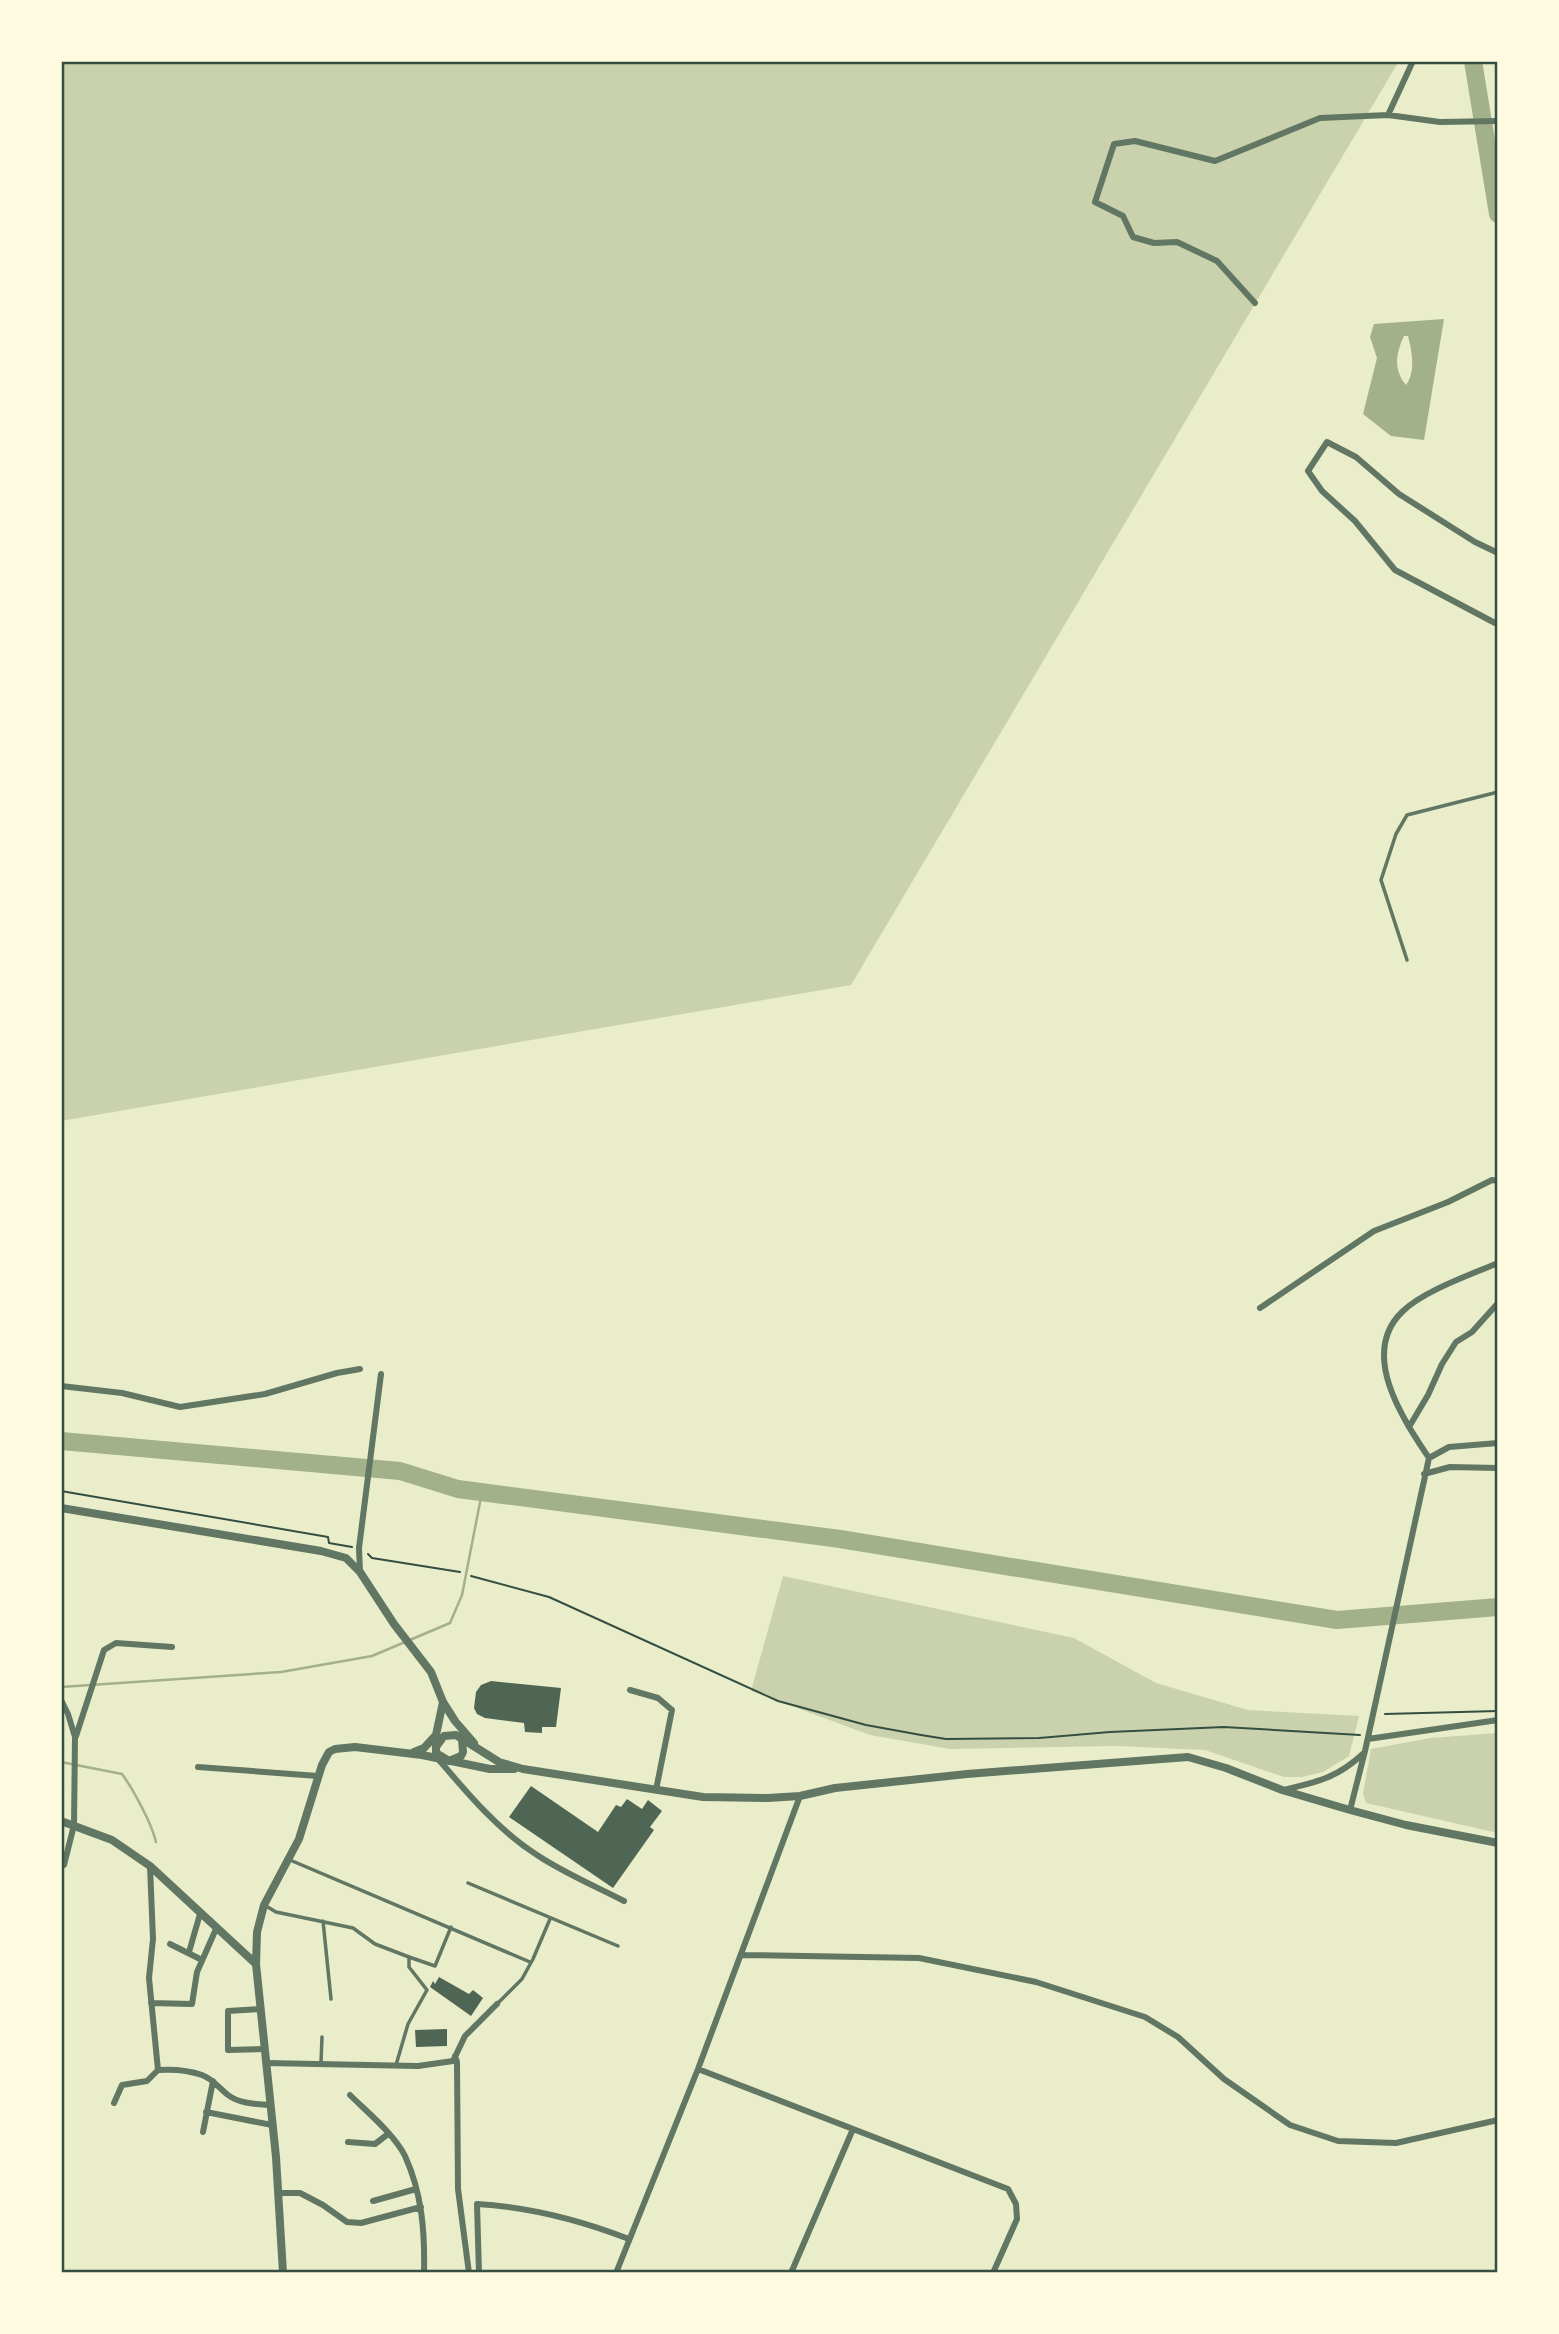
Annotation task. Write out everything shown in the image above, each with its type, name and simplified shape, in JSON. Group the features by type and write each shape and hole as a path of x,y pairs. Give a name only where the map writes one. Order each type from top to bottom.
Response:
{"street":[{"path":"1388,115 1413,61"},
{"path":"1255,303 1217,261 1177,242 1154,243 1133,237 1123,216 1095,202 1114,144 1135,141 1214,161 1320,118 1388,115 1445,122 1498,121"},
{"path":"1496,624 1395,570 1355,521 1322,491 1308,471 1327,442 1356,457 1399,494 1475,542 1498,553"},
{"path":"1260,1308 1374,1231 1448,1202 1492,1180 1498,1181"},
{"path":"1429,1458 1399,1410 1387,1378 1383,1346 1390,1326 1403,1311 1418,1301 1498,1263"},
{"path":"1409,1427 1456,1342 1472,1332 1498,1303"},
{"path":"61,1386 122,1393 180,1407 265,1394 360,1369"},
{"path":"360,1572 359,1548 381,1374"},
{"path":"1350,1810 1429,1458 1449,1447 1498,1443"},
{"path":"1424,1474 1450,1467 1498,1468"},
{"path":"61,1508 321,1551 346,1558 360,1572 401,1635 431,1672 443,1702 464,1733 481,1750"},
{"path":"75,1737 104,1650 116,1643 172,1647"},
{"path":"630,1690 658,1698 672,1710 656,1790"},
{"path":"61,1700 75,1737 74,1825 64,1865 61,1865"},
{"path":"443,1702 436,1735 436,1753 472,1798 537,1855 624,1901"},
{"path":"1368,1736 1498,1720"},
{"path":"436,1747 440,1739 448,1734 456,1735 499,1762 523,1769 721,1799 800,1796 883,1782 1179,1757 1202,1760 1282,1790 1350,1810 1406,1825 1498,1843"},
{"path":"408,1754 421,1750 436,1735"},
{"path":"444,1760 461,1756 464,1747 462,1740"},
{"path":"283,2273 279,2193 256,1964 257,1932 264,1906 299,1839 318,1776 330,1752 339,1748 355,1747 422,1755 490,1769 523,1769"},
{"path":"1282,1790 1333,1777 1348,1768 1365,1751"},
{"path":"198,1767 318,1776"},
{"path":"616,2273 742,1955 800,1796"},
{"path":"61,1821 112,1840 150,1866 256,1964"},
{"path":"150,1866 153,1939 149,1978 158,2070"},
{"path":"189,1952 200,1914"},
{"path":"152,2003 191,2004 197,1972 216,1929"},
{"path":"170,1944 202,1960"},
{"path":"742,1955 919,1958 1036,1982 1145,2017 1178,2038 1224,2079 1290,2125 1338,2141 1396,2143 1498,2120"},
{"path":"266,2063 418,2066 446,2063 453,2061 465,2036 497,2004"},
{"path":"261,2010 228,2011 228,2050 265,2049"},
{"path":"455,2056 458,2189 469,2273"},
{"path":"698,2068 1008,2189 1016,2204 1017,2218 993,2273"},
{"path":"114,2103 122,2085 147,2081 158,2070 202,2075 230,2097 249,2104 270,2105"},
{"path":"203,2132 213,2081"},
{"path":"350,2095 404,2154 421,2207 425,2236 424,2273"},
{"path":"206,2112 272,2125"},
{"path":"790,2273 853,2129"},
{"path":"348,2142 374,2144 388,2134"},
{"path":"373,2201 416,2189"},
{"path":"279,2193 300,2193 347,2222 361,2223 421,2207"},
{"path":"479,2273 477,2204 514,2206 594,2225 629,2239"}],"lane":[{"path":"1407,960 1381,880 1396,834 1407,815 1498,792"},
{"path":"288,1859 530,1962"},
{"path":"468,1883 618,1946"},
{"path":"264,1906 276,1912 353,1928 375,1944 435,1966 451,1927"},
{"path":"497,2004 518,1985 551,1918"},
{"path":"323,1921 331,1999"},
{"path":"396,2066 408,2024 426,1990 409,1966 409,1956"},
{"path":"321,2063 322,2037"}],"path":[{"path":"61,1491 328,1537 329,1543 359,1548"},
{"path":"367,1553 372,1558 460,1572"},
{"path":"471,1576 549,1597 778,1700 866,1725 921,1735 946,1739 1039,1738 1110,1731 1224,1727 1368,1736"},
{"path":"1385,1714 1498,1711"}],"shaded area":[{"path":"61,61 1399,61 851,985 61,1121"},
{"path":"1444,319 1424,440 1391,436 1363,414 1377,358 1370,337 1374,324","holes":["1404,336 1408,336 1412,368 1406,385 1399,373 1397,361"]},
{"path":"783,1576 1074,1638 1156,1683 1248,1710 1359,1716 1349,1756 1323,1772 1302,1777 1284,1777 1205,1750 1118,1746 950,1749 870,1735 751,1691"},
{"path":"1498,1733 1498,1833 1366,1803 1363,1794 1371,1749 1430,1738"}],"building":[{"path":"491,1681 561,1688 556,1727 542,1727 542,1733 525,1732 524,1723 485,1718 477,1714 474,1708 476,1692 481,1685"},
{"path":"531,1786 598,1832 616,1805 621,1807 627,1799 642,1809 648,1800 662,1811 650,1827 654,1830 613,1888 509,1817"},
{"path":"439,1977 469,1994 473,1990 483,1998 471,2016 430,1987"},
{"path":"447,2029 447,2046 416,2047 415,2030"}],"waterway":[{"path":"1473,61 1498,214"},
{"path":"61,1441 400,1471 458,1489 840,1539 1337,1620 1498,1607"},
{"path":"61,1687 281,1672 372,1656 450,1623 462,1595 482,1492"},
{"path":"61,1762 122,1774 142,1807 156,1842"}]}
